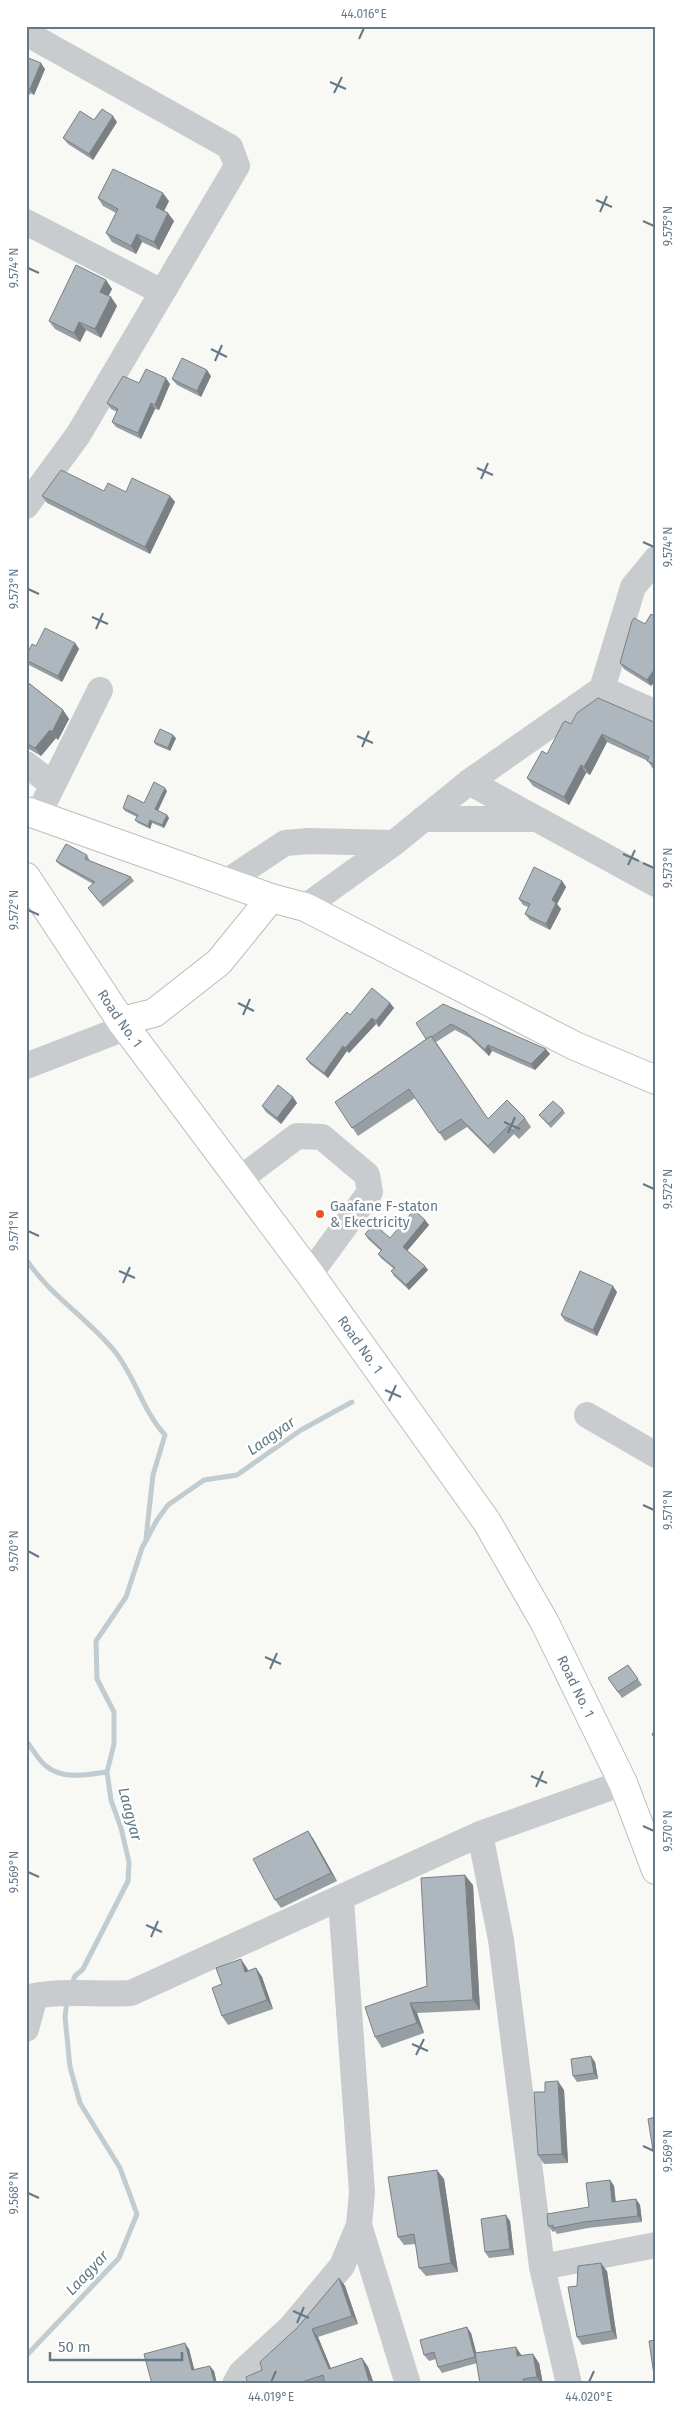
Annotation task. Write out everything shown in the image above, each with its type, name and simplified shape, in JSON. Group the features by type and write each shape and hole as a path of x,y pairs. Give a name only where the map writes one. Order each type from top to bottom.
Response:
{"main road":[{"path":"32,813 271,898 305,908 575,1046 656,1080"},
{"name":"Road No. 1","path":"26,877 124,1024 310,1274 487,1522 546,1623 623,1783 653,1853"},
{"path":"124,1024 154,1013 219,962 271,898"}],"street":[{"path":"26,32 230,147 237,166 78,435 26,506"},
{"path":"26,222 162,292"},
{"path":"305,908 394,843 469,782 602,689 633,587 656,559"},
{"path":"602,689 656,713"},
{"path":"32,813 53,784 100,690"},
{"path":"26,764 53,784"},
{"path":"469,782 656,884"},
{"path":"423,820 537,819"},
{"path":"226,882 285,843 308,841 394,843"},
{"path":"26,1066 124,1024"},
{"path":"240,1179 297,1136 322,1137 367,1174 370,1192 310,1274"},
{"path":"587,1415 656,1455"},
{"path":"26,2029 31,1997 57,1992 98,1995 131,1993 341,1900 480,1834 623,1783"},
{"path":"480,1834 501,1940 542,2267 569,2384"},
{"path":"235,2384 241,2372 291,2327 342,2266 359,2225 362,2192 341,1900"},
{"path":"359,2225 408,2384"},
{"path":"542,2267 656,2245"}],"building":[{"path":"26,57 41,63 30,89 26,87"},
{"path":"102,109 113,116 89,154 63,138 80,111 94,120"},
{"path":"113,169 163,193 156,207 168,213 154,242 137,234 131,246 106,233 118,209 98,198"},
{"path":"76,265 106,280 100,292 111,297 95,329 79,322 74,333 49,321"},
{"path":"182,358 207,370 197,391 172,379"},
{"path":"146,369 166,378 155,405 151,403 138,433 112,422 118,409 107,403 123,376 139,383"},
{"path":"61,470 104,491 108,483 126,492 132,478 170,496 145,547 42,496"},
{"path":"651,614 656,617 656,667 647,680 620,663 632,621 634,618 645,624"},
{"path":"45,628 75,643 58,676 26,660 32,644 36,646"},
{"path":"26,681 63,710 52,732 50,730 35,748 26,743"},
{"path":"598,698 656,723 656,765 647,761 649,757 602,734 584,767 581,765 564,797 527,778 542,751 547,754 563,723 565,721 571,724 577,713"},
{"path":"160,729 173,735 168,748 154,742"},
{"path":"154,782 165,788 155,809 167,815 162,825 150,820 148,826 135,820 138,815 123,808 128,795 144,803"},
{"path":"66,844 87,855 85,859 131,877 100,902 88,888 95,882 56,861"},
{"path":"534,867 562,881 552,900 556,903 546,924 525,914 530,904 519,899"},
{"path":"372,988 390,1003 376,1021 372,1018 345,1048 343,1046 324,1073 306,1059 347,1012 350,1015"},
{"path":"443,1004 546,1049 531,1064 488,1045 485,1050 466,1032 451,1024 426,1039 416,1023"},
{"path":"431,1036 488,1119 507,1100 525,1118 513,1131 508,1126 488,1146 461,1119 439,1133 409,1089 352,1128 335,1102"},
{"path":"278,1085 293,1097 277,1118 262,1106"},
{"path":"553,1101 563,1110 549,1124 539,1115"},
{"path":"414,1210 425,1220 403,1247 425,1266 406,1285 391,1271 395,1268 378,1254 382,1250 365,1234 374,1224 390,1238"},
{"path":"580,1271 613,1286 593,1330 561,1315"},
{"path":"628,1665 638,1679 618,1692 608,1678"},
{"path":"656,1726 656,1737 652,1735"},
{"path":"308,1831 331,1873 275,1900 253,1859"},
{"path":"465,1875 473,2000 410,2003 417,2023 375,2037 365,2007 427,1986 421,1878"},
{"path":"241,1959 245,1972 256,1968 267,2000 222,2016 212,1988 222,1984 216,1968"},
{"path":"591,2056 594,2073 573,2076 571,2059"},
{"path":"558,2081 562,2154 538,2155 534,2092 545,2092 545,2082"},
{"path":"656,2117 656,2169 648,2119"},
{"path":"437,2170 451,2263 419,2268 414,2234 398,2237 388,2177"},
{"path":"610,2180 612,2202 636,2199 638,2216 584,2222 553,2228 553,2225 548,2226 547,2214 589,2207 586,2183"},
{"path":"506,2215 510,2249 485,2252 481,2219"},
{"path":"601,2263 612,2331 577,2337 568,2287 577,2286 578,2266"},
{"path":"339,2278 352,2316 312,2329 329,2369 362,2358 370,2384 325,2384 323,2375 296,2384 248,2384 246,2377 262,2370 260,2362 297,2328"},
{"path":"467,2327 475,2357 438,2367 434,2352 424,2355 420,2340"},
{"path":"656,2340 656,2382 655,2382 649,2341"},
{"path":"185,2343 192,2370 210,2366 214,2381 205,2384 152,2384 144,2354"},
{"path":"516,2347 517,2356 533,2354 537,2377 523,2379 524,2384 480,2384 475,2353"}],"waterway":[{"path":"26,1259 46,1285 94,1329 116,1353 129,1373 151,1416 165,1435 153,1475 146,1538"},
{"name":"Laagyar","path":"71,1986 75,1976 83,1969 128,1881 129,1862 121,1828 111,1800 107,1772 114,1744 114,1712 97,1679 96,1641 126,1597 142,1548 157,1520 168,1505 204,1480 237,1475 301,1430 352,1402"},
{"path":"26,1741 43,1764 60,1773 75,1775 107,1772"},
{"name":"Laagyar","path":"26,2356 119,2258 137,2214 120,2168 80,2103 70,2067 65,2017 67,2001"}],"place":[{"name":"Gaafane F-staton & Ekectricity","path":"320,1214"}]}
